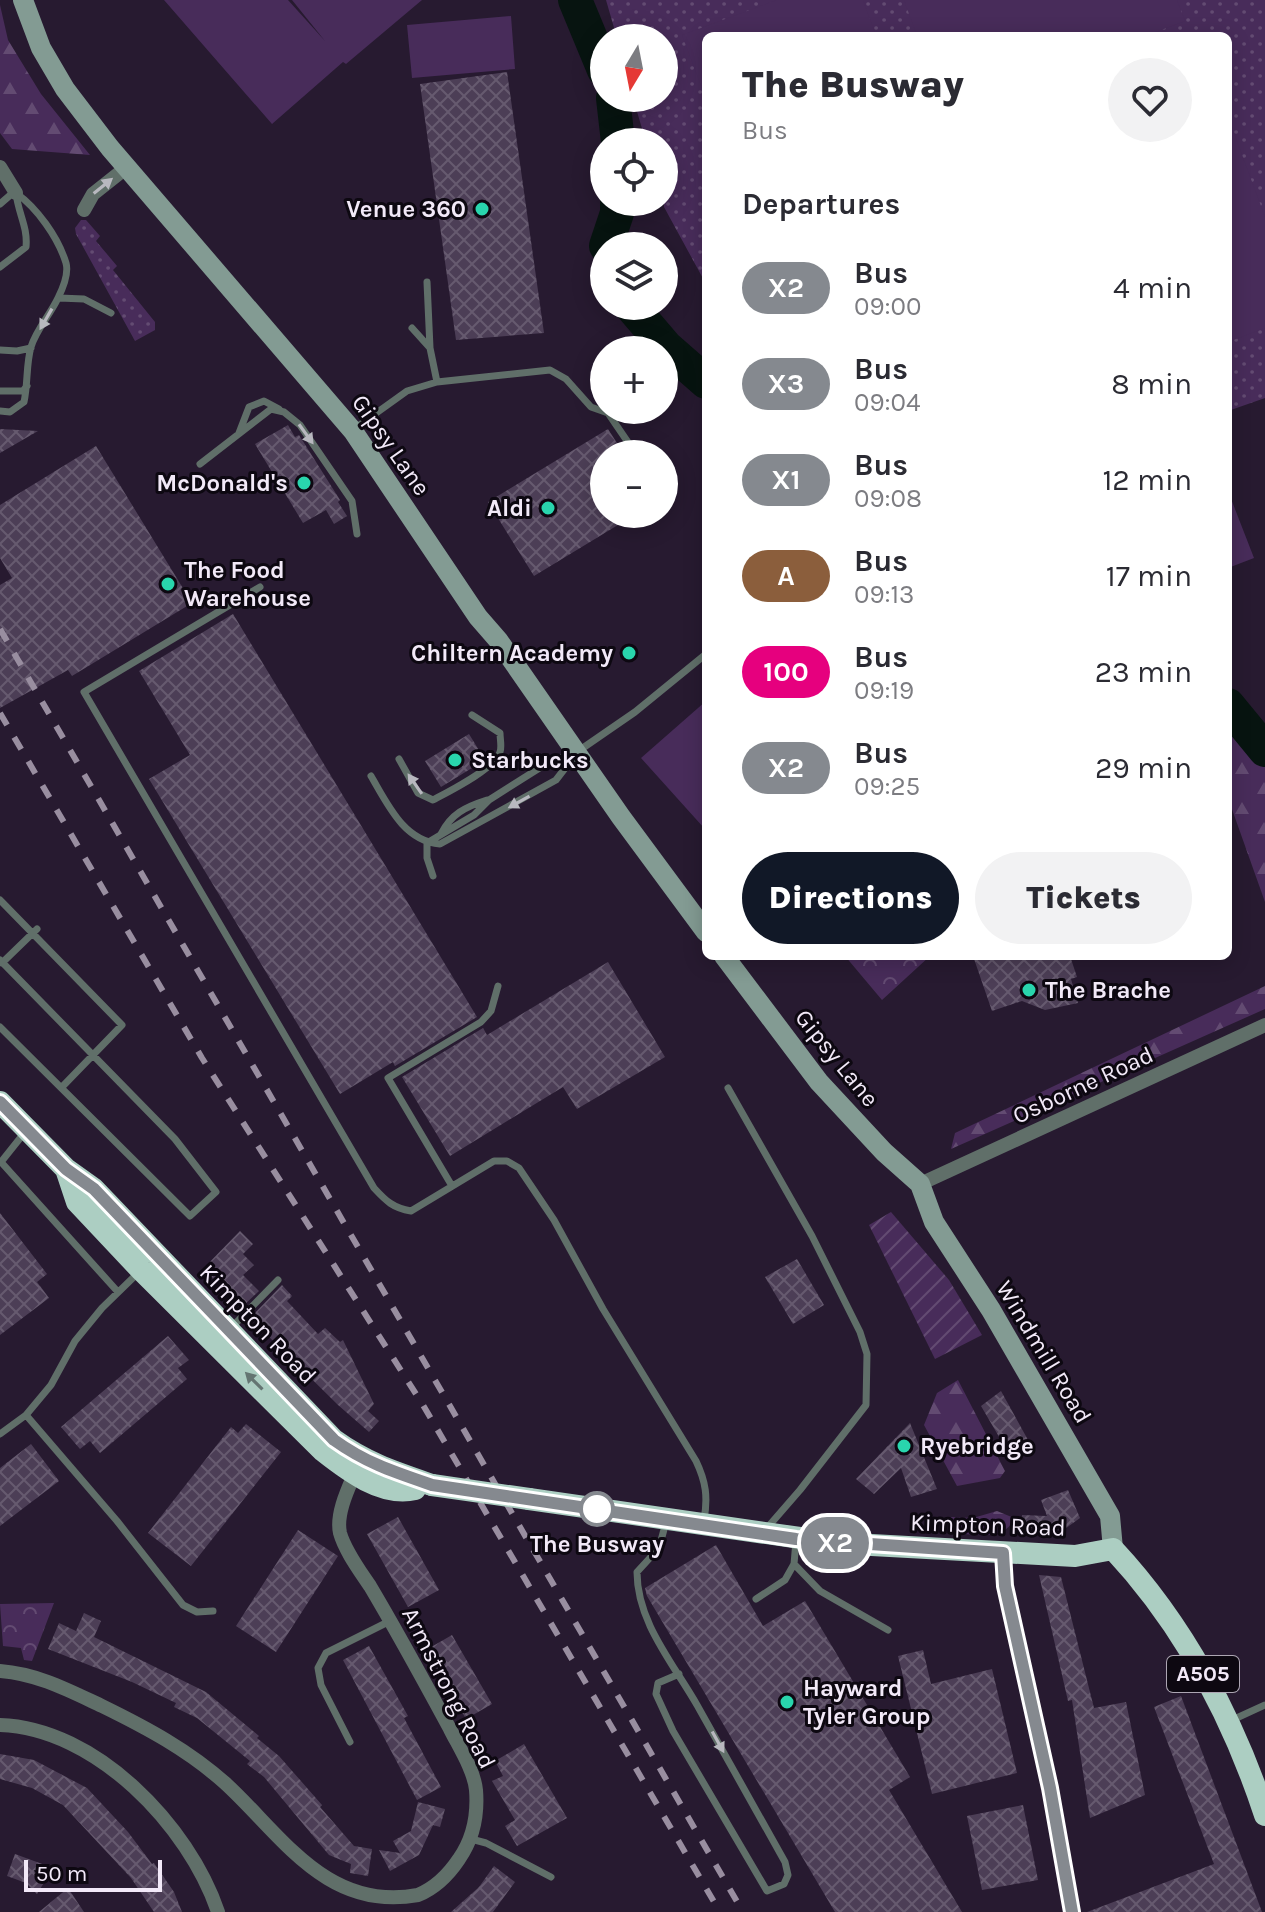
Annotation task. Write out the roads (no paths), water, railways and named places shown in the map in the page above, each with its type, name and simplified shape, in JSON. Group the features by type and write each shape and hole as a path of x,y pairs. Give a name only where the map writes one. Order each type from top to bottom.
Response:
{"highway":[{"name":"Kimpton Road","path":"0,1102 66,1169 77,1202 229,1330 334,1440 359,1458 382,1469 432,1485 796,1539 1075,1556 1113,1549"},
{"name":"Kimpton Road","path":"149,1263 323,1451 354,1475 383,1486 409,1490 432,1485"},
{"name":"A505","path":"1113,1549 1144,1582 1213,1691 1253,1780 1265,1815"}],"main road":[{"name":"Gipsy Lane","path":"23,0 36,37 65,89 127,167 353,431 478,617 498,640 702,926"},
{"name":"Gipsy Lane","path":"727,960 819,1082 884,1152 920,1184"},
{"name":"Windmill Road","path":"920,1184 934,1222 991,1310 1110,1516 1113,1549"}],"street":[{"path":"0,167 16,192"},
{"path":"84,210 93,194 127,167"},
{"name":"Osborne Road","path":"920,1184 1265,1025"},
{"name":"Armstrong Road","path":"0,1671 49,1680 165,1737 227,1785 298,1866 324,1887 366,1903 387,1904 424,1892 442,1880 471,1839 476,1788 461,1752 340,1532 345,1493 354,1475"},
{"path":"0,1725 43,1732 65,1740 111,1767 137,1791 178,1839 211,1890 218,1912"}],"lane":[{"path":"0,204 16,192"},
{"path":"0,267 26,247 28,233 16,192"},
{"path":"0,411 10,412 24,402 31,348 59,298 67,274 66,263 36,210 16,192"},
{"path":"427,282 430,348 437,382"},
{"path":"59,298 84,299 111,313"},
{"path":"412,328 430,348"},
{"path":"0,350 31,348"},
{"path":"353,431 407,391 437,382 550,370 566,379 591,407 608,413 626,440"},
{"path":"0,391 23,391 28,384"},
{"path":"239,433 249,407 264,401 300,425 352,501 357,534"},
{"path":"200,464 271,409 284,412"},
{"path":"260,587 84,692 374,1188 388,1204 411,1211 494,1161 507,1161 519,1168 554,1220 603,1309 696,1461 705,1481 708,1500 703,1526"},
{"path":"427,843 440,836 448,820 469,806 489,800 549,762 577,752 635,712 702,657"},
{"path":"399,759 418,793 433,800 455,788 496,761 501,752 500,733 472,715"},
{"path":"371,776 401,824 427,843 440,844 556,780 577,752"},
{"path":"427,843 427,858 433,876"},
{"path":"0,900 35,931 122,1025 62,1087"},
{"path":"0,1027 190,1216 216,1192 175,1139 1,962 35,931"},
{"path":"452,1186 388,1078 481,1022 491,1011 498,986"},
{"path":"728,1088 812,1236 860,1332 867,1354 866,1405 762,1534"},
{"path":"27,1129 1,1162 118,1292"},
{"path":"0,1434 26,1415 51,1385 75,1341 118,1292 149,1263"},
{"path":"229,1330 278,1280"},
{"path":"26,1415 117,1521 183,1605 197,1612 213,1611"},
{"path":"667,1520 659,1548 637,1572 637,1592 652,1631 679,1674 785,1862 788,1875 784,1884 767,1891 673,1731 656,1694 658,1683 679,1674"},
{"path":"756,1599 785,1580 794,1564 796,1539"},
{"path":"1003,1553 1005,1586 1050,1788 1072,1912"},
{"path":"794,1564 820,1591 888,1630"},
{"path":"350,1742 321,1685 318,1668 326,1653 390,1621"},
{"path":"1228,1721 1265,1705"},
{"path":"471,1839 486,1843 551,1877"}],"waterway":[{"path":"575,0 590,36"},
{"path":"615,112 616,128"},
{"path":"611,232 616,216"},
{"path":"643,320 666,347 702,378"},
{"path":"1232,710 1265,750"}],"railway":[{"path":"0,629 743,1912"},
{"path":"0,713 202,1058 423,1405 720,1912"}],"place":[{"name":"Venue 360","path":"482,209"},
{"name":"McDonald's","path":"304,483"},
{"name":"Aldi","path":"548,508"},
{"name":"The Food Warehouse","path":"168,584"},
{"name":"Chiltern Academy","path":"629,653"},
{"name":"Starbucks","path":"455,760"},
{"name":"The Brache","path":"1029,990"},
{"name":"Ryebridge","path":"904,1446"},
{"name":"The Busway","path":"597,1509"},
{"name":"Hayward Tyler Group","path":"787,1702"}]}
